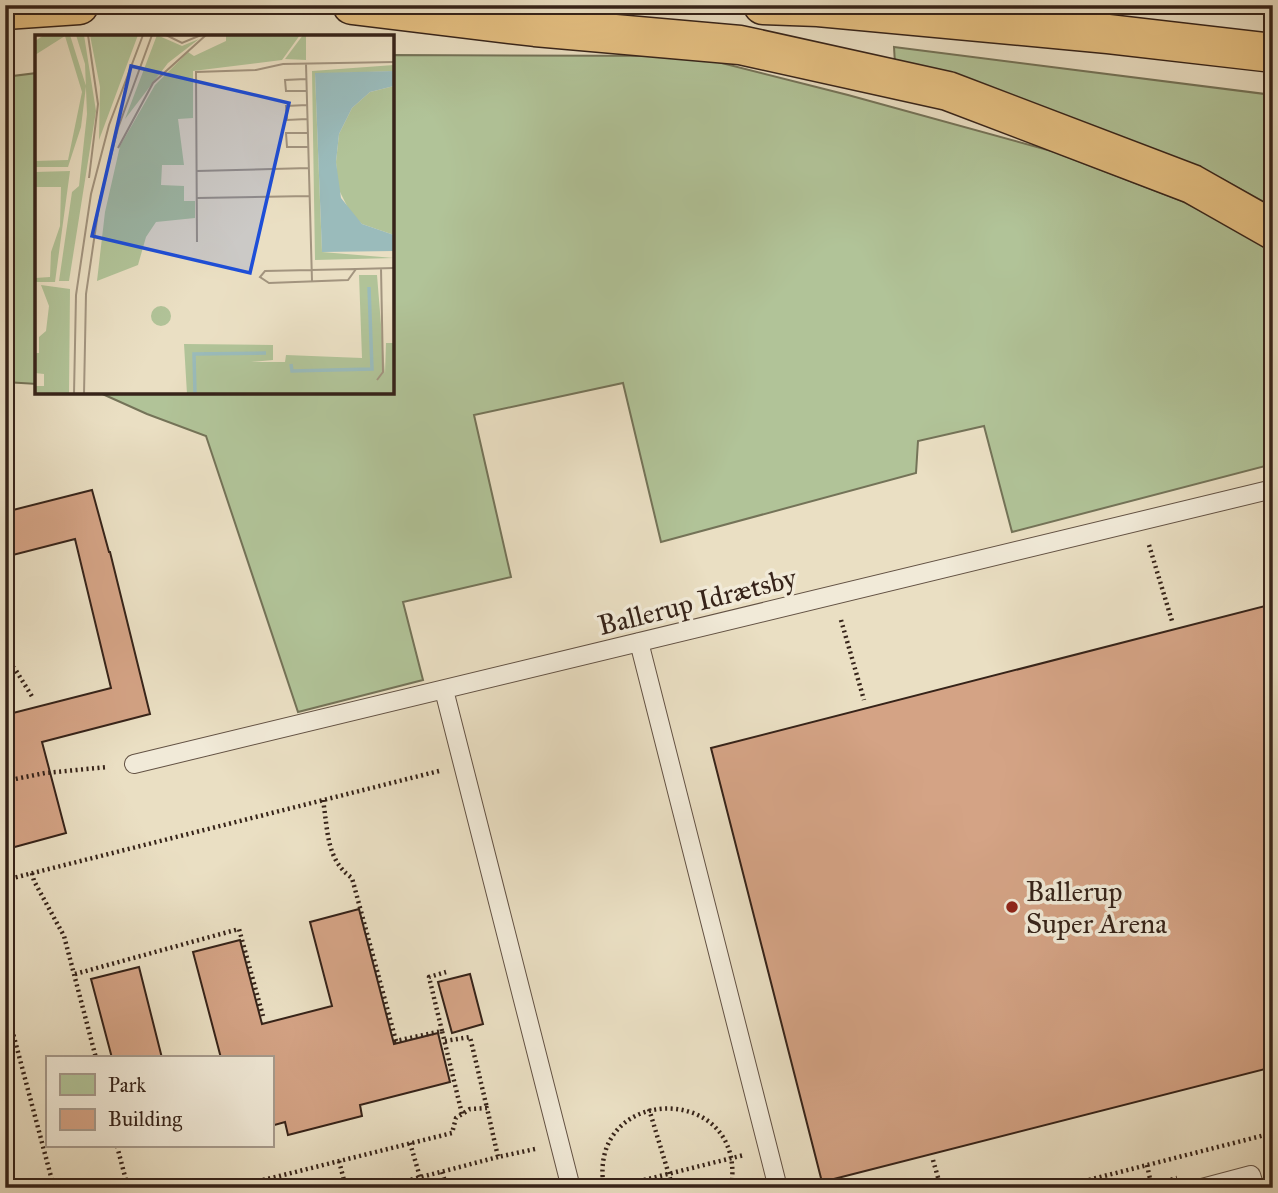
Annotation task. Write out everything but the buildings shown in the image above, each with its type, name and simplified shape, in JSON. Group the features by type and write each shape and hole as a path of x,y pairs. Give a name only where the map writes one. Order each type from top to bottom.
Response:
{"highway":[{"path":"5,10 79,5"},
{"path":"352,5 535,27 740,45 948,91 1192,184 1273,230"},
{"path":"762,5 818,7 1080,31 1273,53"}],"lane":[{"name":"Ballerup Idrætsby","path":"134,764 1273,489"},
{"path":"639,642 778,1188"},
{"path":"444,690 571,1188"},
{"path":"1202,1188 1251,1175 1255,1188"}],"path":[{"path":"1152,554 1172,621"},
{"path":"844,630 864,700"},
{"path":"5,649 33,698"},
{"path":"7,662 15,669"},
{"path":"5,782 45,773 134,764"},
{"path":"5,880 463,765"},
{"path":"323,800 333,856 337,865 352,878 396,1041 442,1031"},
{"path":"32,873 64,936 96,1056"},
{"path":"75,974 240,929 263,1016"},
{"path":"446,972 429,976 462,1114"},
{"path":"5,1003 54,1188"},
{"path":"445,1041 470,1037 498,1157"},
{"path":"604,1188 603,1165 610,1141 626,1121 649,1109 675,1107 701,1116 720,1134 732,1158 731,1188"},
{"path":"231,1188 452,1133 456,1118 470,1109 487,1108"},
{"path":"649,1109 673,1188"},
{"path":"1057,1188 1273,1133"},
{"path":"410,1143 420,1177"},
{"path":"379,1188 559,1143"},
{"path":"118,1148 128,1188"},
{"path":"612,1188 748,1154"},
{"path":"933,1160 941,1188"},
{"path":"340,1161 346,1188"},
{"path":"1147,1165 1152,1188"},
{"path":"442,1172 447,1188"},
{"path":"262,1180 264,1188"}],"green space":[{"path":"894,47 1273,95 1273,207 1222,179 895,64"},
{"path":"394,55 694,56 1055,152 1182,201 1273,248 1273,464 1012,532 984,426 918,441 916,473 661,542 623,383 474,415 511,577 403,602 423,680 298,712 206,436 102,394 394,394"},
{"path":"35,73 35,384 5,382 5,77"}],"place":[{"name":"Ballerup Super Arena","path":"1012,907"}]}
